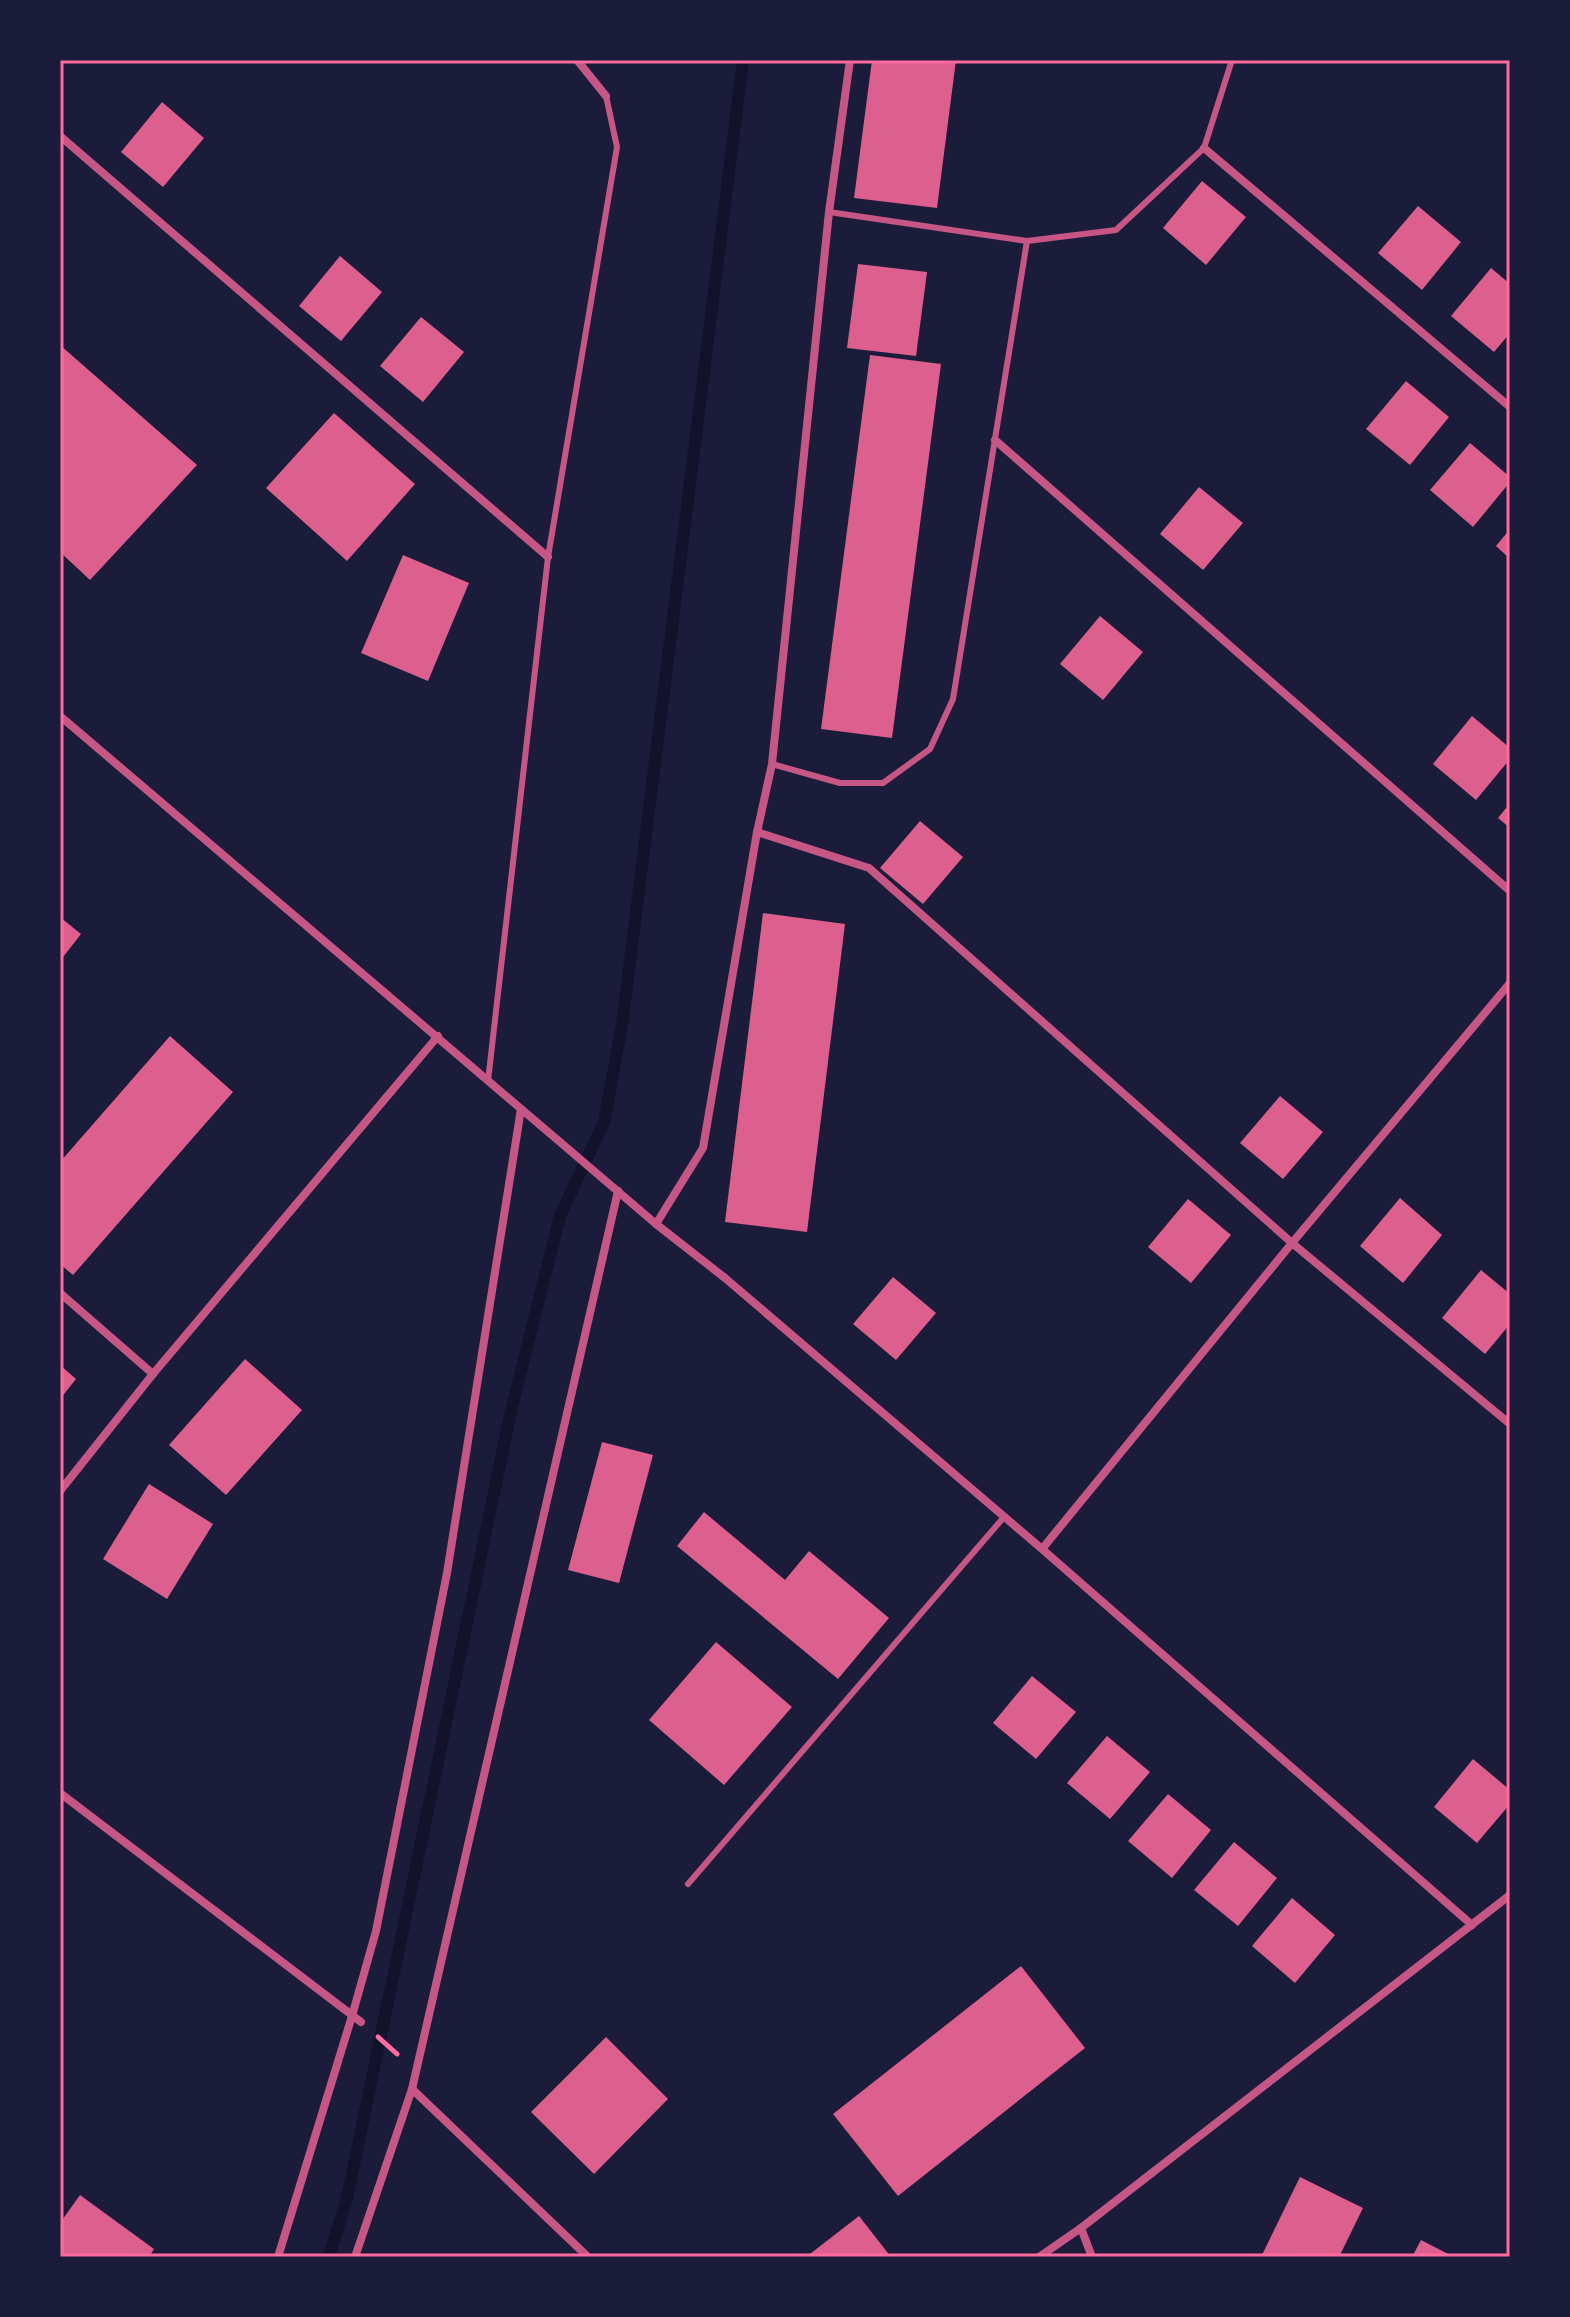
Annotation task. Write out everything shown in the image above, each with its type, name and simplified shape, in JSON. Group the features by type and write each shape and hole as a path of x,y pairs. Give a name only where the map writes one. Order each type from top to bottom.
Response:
{"street":[{"path":"577,60 606,96"},
{"path":"656,1224 703,1148 757,832 772,764 829,212 850,60"},
{"path":"60,136 548,557"},
{"path":"1204,148 1510,407"},
{"path":"995,440 1510,891"},
{"path":"60,716 1042,1549 1472,1925"},
{"path":"757,832 869,868 1292,1243 1510,1424"},
{"path":"1042,1549 1510,983"},
{"path":"60,1491 153,1374 438,1036"},
{"path":"278,2257 376,1931 447,1573 521,1109"},
{"path":"355,2257 412,2089 617,1190"},
{"path":"60,1293 153,1374"},
{"path":"60,1793 361,2022"},
{"path":"1039,2257 1081,2228 1510,1895"},
{"path":"412,2089 588,2257"},
{"path":"1081,2228 1092,2257"}],"lane":[{"path":"829,212 1027,241 1116,230 1204,148 1232,60"},
{"path":"488,1081 548,557 617,147 606,96"},
{"path":"772,764 840,783 883,783 930,749 953,699 1027,241"},
{"path":"688,1884 1004,1517"}],"path":[{"path":"361,2022 416,2071"}],"building":[{"path":"872,60 956,60 937,208 854,198"},
{"path":"162,102 204,138 163,187 121,152"},
{"path":"1202,181 1246,217 1206,265 1163,228"},
{"path":"1418,206 1461,242 1422,290 1378,253"},
{"path":"340,256 382,292 341,341 299,306"},
{"path":"858,264 927,272 916,356 847,348"},
{"path":"1491,268 1510,284 1510,333 1494,352 1451,316"},
{"path":"421,317 464,352 423,402 380,366"},
{"path":"60,345 197,465 90,580 60,552"},
{"path":"870,355 941,364 892,738 821,729"},
{"path":"1406,381 1449,417 1410,465 1366,429"},
{"path":"334,413 415,484 347,561 266,488"},
{"path":"1470,443 1510,477 1510,482 1473,527 1430,490"},
{"path":"1199,487 1243,523 1203,570 1160,534"},
{"path":"1510,529 1510,559 1496,546"},
{"path":"403,555 469,583 428,681 361,653"},
{"path":"1100,616 1143,652 1103,700 1060,664"},
{"path":"1472,716 1510,748 1510,759 1476,800 1433,764"},
{"path":"1510,803 1510,828 1498,818"},
{"path":"920,821 963,857 923,904 880,868"},
{"path":"763,913 845,924 807,1232 725,1222"},
{"path":"60,917 81,934 60,961"},
{"path":"170,1036 233,1092 73,1275 60,1264 60,1162"},
{"path":"1280,1096 1323,1132 1283,1179 1240,1143"},
{"path":"1400,1198 1442,1235 1403,1283 1360,1246"},
{"path":"1188,1199 1231,1235 1191,1283 1148,1247"},
{"path":"1481,1270 1510,1294 1510,1324 1485,1354 1442,1318"},
{"path":"893,1277 936,1313 896,1360 853,1324"},
{"path":"245,1359 302,1410 226,1495 169,1445"},
{"path":"60,1365 76,1379 60,1399"},
{"path":"602,1442 653,1455 619,1583 568,1570"},
{"path":"149,1484 213,1524 167,1599 103,1559"},
{"path":"704,1512 785,1580 809,1551 889,1618 838,1679 677,1546"},
{"path":"716,1642 792,1707 724,1785 649,1720"},
{"path":"1032,1676 1076,1712 1036,1759 993,1723"},
{"path":"1107,1736 1150,1772 1110,1819 1067,1783"},
{"path":"1473,1759 1510,1790 1510,1804 1477,1843 1434,1807"},
{"path":"1168,1794 1211,1830 1172,1878 1128,1841"},
{"path":"1234,1842 1277,1878 1238,1926 1194,1890"},
{"path":"1292,1898 1335,1935 1295,1983 1252,1946"},
{"path":"1021,1966 1085,2048 898,2196 833,2114"},
{"path":"606,2037 668,2099 594,2174 531,2112"},
{"path":"1300,2177 1363,2208 1339,2257 1261,2257"},
{"path":"80,2195 154,2249 149,2257 67,2257 60,2252 60,2223"},
{"path":"859,2216 891,2257 806,2257"},
{"path":"1421,2240 1454,2257 1412,2257"}],"waterway":[{"path":"329,2257 347,2198 511,1411 560,1216 604,1122 622,1025 743,60"}]}
